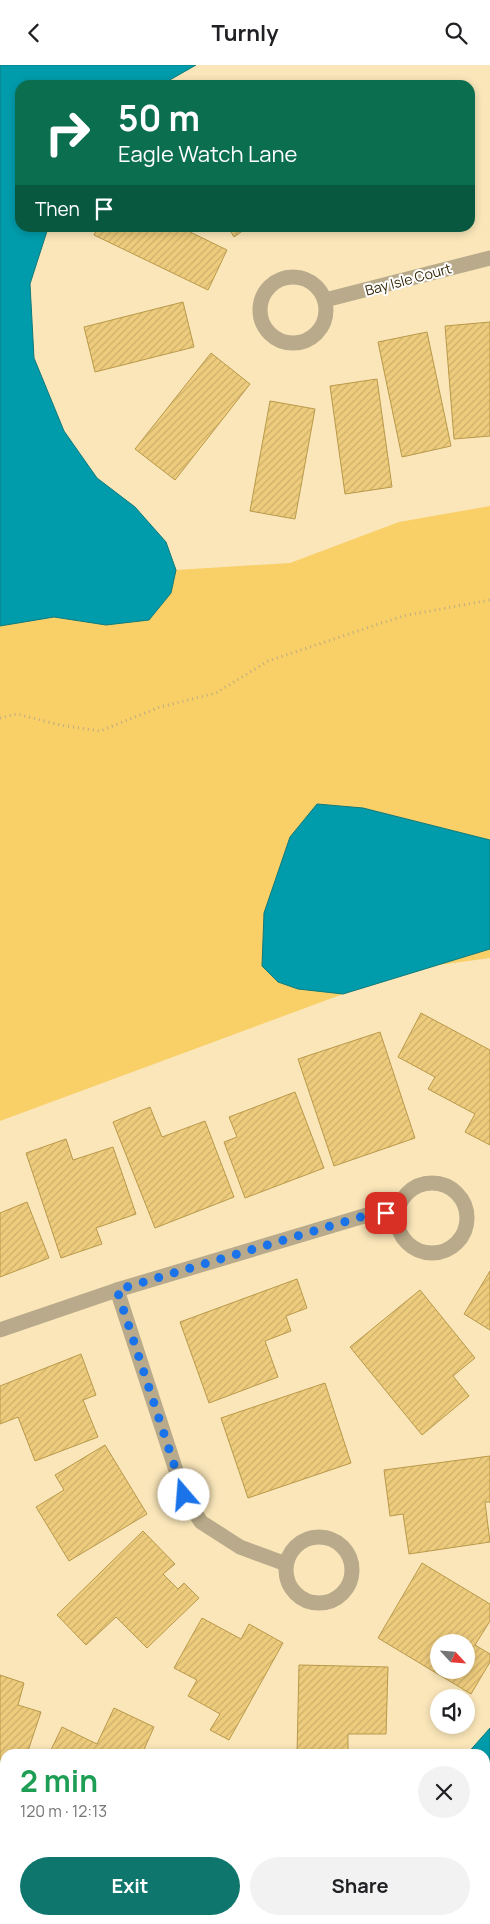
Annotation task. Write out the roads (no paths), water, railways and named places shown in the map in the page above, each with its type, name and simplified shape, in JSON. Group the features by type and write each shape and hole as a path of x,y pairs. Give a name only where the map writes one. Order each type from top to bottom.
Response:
{"street":[{"name":"Bay Isle Court","path":"325,300 490,258"},
{"path":"297,276 309,280 319,289 325,300 326,313 322,326 314,336 302,342 289,343 276,339 266,330 260,319 259,306 264,293 272,283 284,277 297,276"},
{"path":"436,1183 449,1188 459,1197 465,1209 466,1222 462,1235 453,1246 441,1252 427,1253 414,1249 404,1239 398,1227 397,1214 402,1201 410,1190 422,1184 436,1183"},
{"path":"0,1330 117,1290 374,1213 397,1214"},
{"path":"117,1290 184,1495 201,1522 240,1547 286,1564"},
{"path":"325,1537 337,1542 346,1551 351,1563 351,1576 346,1588 337,1597 326,1603 312,1603 300,1598 291,1589 286,1577 286,1564 291,1552 300,1543 312,1538 325,1537"}],"water":[{"path":"0,65 196,65 170,80 15,80 15,232 47,232 30,284 34,358 64,431 97,478 135,507 166,542 176,570 171,593 149,620 106,625 54,617 0,626"},
{"path":"317,804 363,808 490,840 490,949 343,994 298,989 278,982 262,966 264,913 290,837"},
{"path":"490,1728 490,1749 471,1749"}]}
